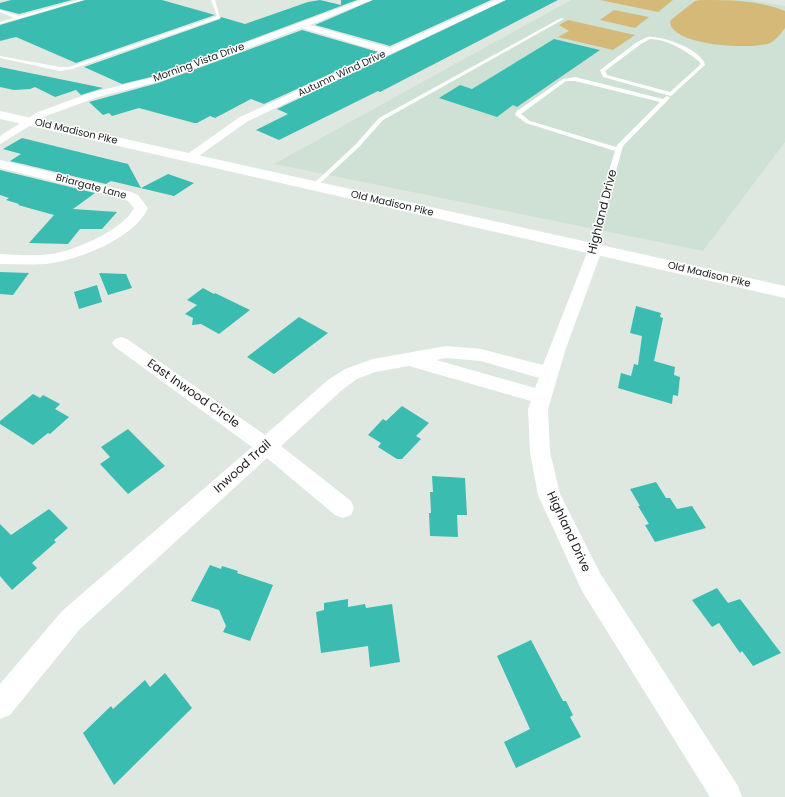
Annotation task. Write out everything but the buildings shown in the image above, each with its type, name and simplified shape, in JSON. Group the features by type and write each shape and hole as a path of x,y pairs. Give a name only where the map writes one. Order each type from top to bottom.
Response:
{"main road":[{"name":"Old Madison Pike","path":"0,115 785,292"}],"street":[{"name":"Morning Vista Drive","path":"29,122 42,114 94,95 154,80 368,0"},
{"name":"Autumn Wind Drive","path":"189,157 244,119 501,0"},
{"path":"302,25 390,51"},
{"path":"0,129 29,122"},
{"path":"0,141 29,122"},
{"name":"Briargate Lane","path":"0,164 126,195 133,198 141,208 140,214 127,226 76,252 54,258 0,259"},
{"name":"Highland Drive","path":"595,250 557,348 538,409 540,452 548,495 591,582 727,797"},
{"name":"East Inwood Circle","path":"121,343 266,446 343,508"},
{"path":"409,359 446,352 481,355 549,374"},
{"name":"Inwood Trail","path":"0,705 71,620 335,385 351,374 373,366 409,359 542,397"}],"lane":[{"path":"0,24 82,0"},
{"path":"0,56 60,68 70,68 219,17 213,0"},
{"path":"0,11 19,18"},
{"path":"314,186 358,145 381,119 562,19"},
{"name":"Highland Drive","path":"595,250 603,204 620,145 671,94 704,64 672,41 656,38 643,40 602,71 605,76 611,79 671,94"},
{"path":"0,56 6,52"},
{"path":"619,150 528,122 518,115 519,112 565,80 575,79 664,102"}],"shaded area":[{"path":"571,0 749,0 785,6 785,142 703,251 274,164"},
{"path":"600,0 673,0 658,12"},
{"path":"695,1 744,1 775,7 785,11 785,28 770,43 747,46 731,46 698,41 684,36 674,30 670,22 672,19"},
{"path":"614,10 649,17 635,28 600,20"},
{"path":"568,20 635,35 613,50 558,37 569,31 559,25"}]}
